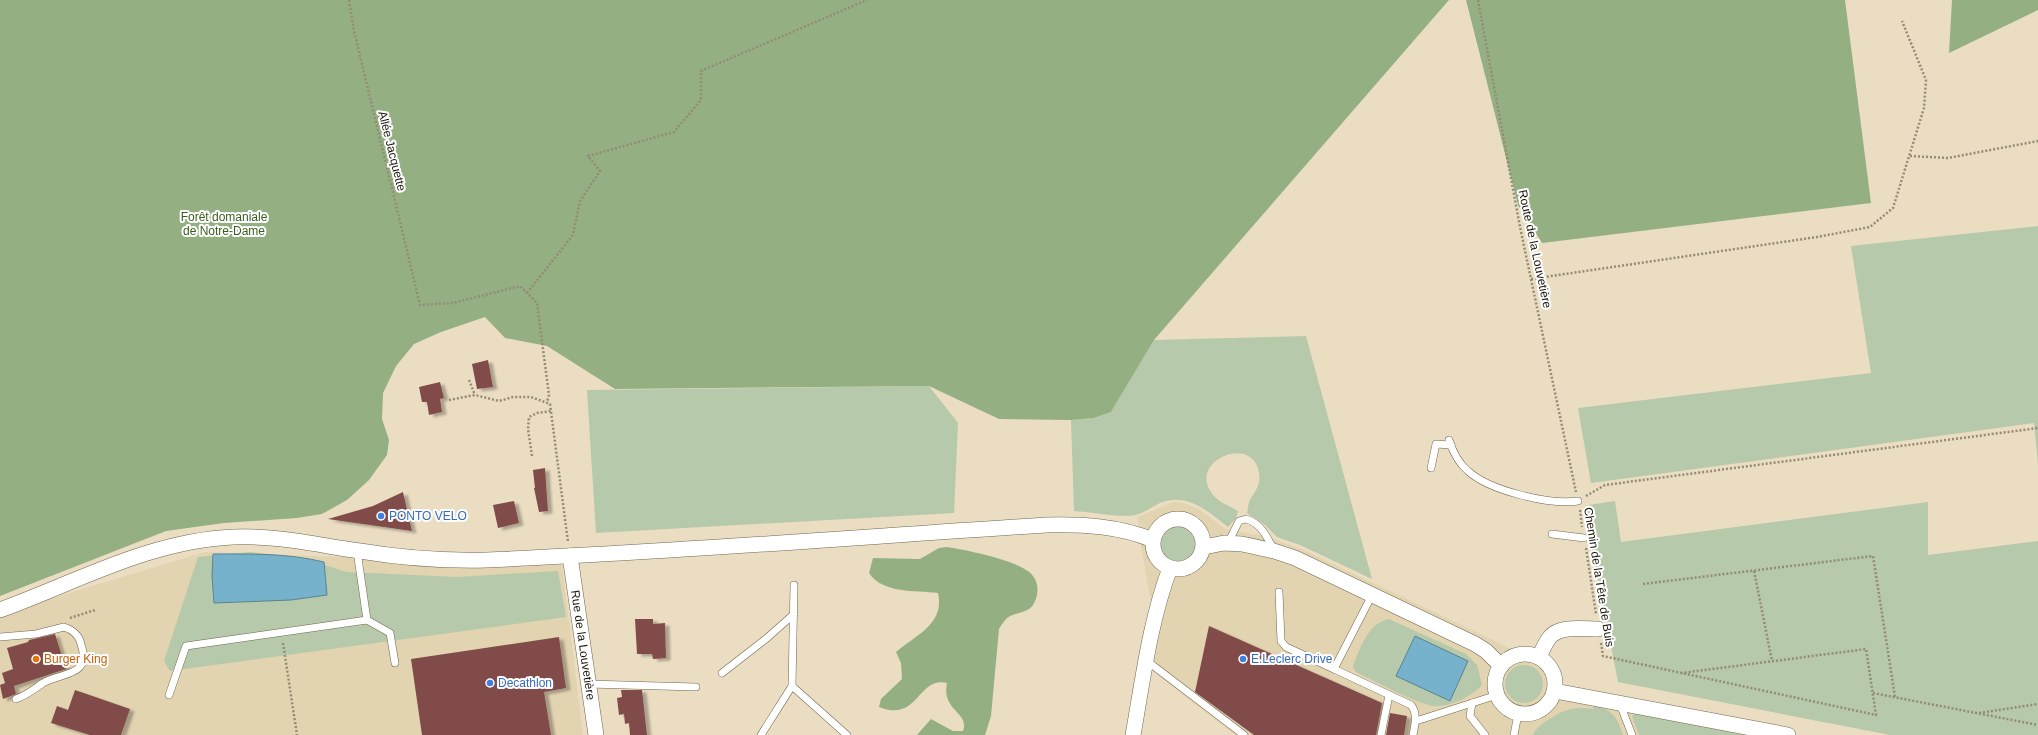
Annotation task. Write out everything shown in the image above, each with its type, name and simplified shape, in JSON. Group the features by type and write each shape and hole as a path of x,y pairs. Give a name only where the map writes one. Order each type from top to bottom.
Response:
{"street":[{"path":"1182,520 1194,524 1200,530 1204,547 1202,554 1192,566 1177,570 1170,568 1158,560 1153,547 1153,540 1156,532 1169,521 1182,520"},
{"path":"0,610 113,564 170,546 196,541 235,537 290,539 357,551 406,557 462,560 570,556 1053,525 1094,526 1118,529 1139,534 1153,540"},
{"path":"1204,547 1228,543 1254,546 1294,558 1475,644 1486,650 1501,666"},
{"name":"Rue de la Louvetière","path":"570,556 596,735"},
{"path":"1133,735 1156,614 1170,568"},
{"path":"1539,657 1550,637 1560,631 1575,628 1598,629"},
{"path":"1518,654 1529,654 1539,657 1545,660 1553,672 1555,691 1548,705 1541,710 1534,713 1518,714 1506,707 1497,695 1495,685 1496,675 1508,658 1518,654"},
{"path":"1555,691 1788,735"}],"lane":[{"path":"1431,468 1436,444 1450,443 1457,459 1467,471 1494,487 1544,499 1566,502 1578,501"},
{"path":"1228,543 1240,521 1246,519 1254,522 1262,529 1274,551"},
{"path":"1552,534 1584,538"},
{"path":"357,551 367,620"},
{"path":"761,735 792,686 794,585"},
{"path":"1279,592 1280,641 1286,647 1411,705 1415,710 1416,721 1413,735"},
{"path":"1334,669 1372,595"},
{"path":"722,673 767,638 794,614"},
{"path":"169,696 186,646 367,620 390,633 395,663"},
{"path":"0,638 64,628 74,632 81,643 83,660 76,671 44,682 29,694 16,699"},
{"path":"1147,661 1244,735"},
{"path":"588,684 696,688"},
{"path":"792,686 847,735"},
{"path":"1381,735 1389,695"},
{"path":"1416,721 1497,695"},
{"path":"1619,702 1632,735"},
{"path":"1472,703 1470,716 1485,735"},
{"path":"1514,735 1518,714"}],"path":[{"name":"Allée Jacquette","path":"349,0 354,31 420,305 453,302 520,286 527,293"},
{"path":"547,402 549,395 537,303 527,293 573,235 580,201 600,171 588,156 674,132 701,100 701,71 867,0"},
{"name":"Route de la Louvetière","path":"1478,0 1532,279 1578,501"},
{"path":"1532,279 1810,238 1870,227 1893,208 1924,108 1926,80 1902,21"},
{"path":"1910,156 1948,158 2038,141"},
{"path":"469,380 475,395"},
{"path":"449,400 475,395 499,401 513,397 531,397 550,404 570,556"},
{"path":"532,456 528,429 529,417 538,413 551,411"},
{"path":"1578,501 1605,485 2038,428"},
{"name":"Chemin de la Tête de Buis","path":"1578,501 1603,656 1682,673"},
{"path":"1643,584 1873,556 1895,697"},
{"path":"1754,571 1772,661"},
{"path":"281,633 297,735"},
{"path":"1866,649 1876,716 1682,673 1866,649"},
{"path":"1873,693 2038,725"},
{"path":"1977,713 2038,704"}],"shaded area":[{"path":"1173,502 1183,503 1199,509 1225,529 1268,537 1304,550 1497,642 1518,654 1529,654 1539,657 1550,666 1556,685 1788,735 1235,735 1158,675 1158,670 1147,661 1154,620 1139,534 1138,517"},
{"path":"205,552 562,565 583,735 0,735 0,614"}],"green space":[{"name":"Forêt domaniale de Notre-Dame","path":"0,0 1449,0 1154,340 1111,412 1094,418 1071,420 999,419 929,386 615,389 547,346 505,338 485,317 441,332 414,344 396,366 383,393 382,419 389,440 387,455 369,480 347,500 322,514 297,518 224,523 166,531 0,596"},
{"path":"1466,0 1845,0 1871,203 1542,243 1518,205"},
{"path":"1952,0 2038,0 2038,10 1949,53"},
{"path":"2038,226 2038,464 2034,423 1591,483 1578,408 1871,373 1851,246"},
{"path":"1306,336 1372,579 1300,545 1277,537 1265,525 1247,513 1249,501 1258,487 1259,473 1254,461 1245,455 1234,453 1223,456 1213,463 1208,472 1207,484 1214,496 1222,503 1238,511 1236,518 1228,527 1205,509 1179,500 1170,500 1160,503 1142,513 1129,516 1074,511 1071,420 1094,418 1111,412 1154,340"},
{"path":"929,386 958,423 954,513 596,533 587,390"},
{"path":"1615,501 1621,542 1928,502 1928,555 2038,541 2038,735 1890,735 1618,682 1585,510 1589,505"},
{"path":"1178,525 1186,527 1192,531 1196,537 1198,545 1196,553 1192,559 1186,563 1178,565 1170,563 1164,559 1160,553 1158,545 1160,537 1164,531 1170,527"},
{"path":"947,547 1006,561 1027,571 1033,576 1037,583 1037,595 1033,605 1027,610 1009,617 999,629 991,716 985,735 917,735 931,719 953,731 963,731 963,719 948,700 946,692 947,683 937,683 929,686 910,705 902,709 892,710 879,707 881,699 902,679 901,663 896,652 927,628 937,613 939,604 938,593 900,590 882,585 869,573 873,558 920,559 939,548"},
{"path":"250,552 299,557 347,572 457,577 558,571 566,617 170,671 164,661 198,557"},
{"path":"1389,619 1466,654 1477,665 1482,685 1473,693 1461,700 1448,705 1435,706 1419,702 1356,672 1353,667 1354,663 1366,636 1376,625"},
{"path":"1520,665 1528,665 1538,670 1542,677 1542,691 1538,698 1528,703 1520,703 1510,698 1508,695 1505,688 1505,680 1510,670 1513,668"},
{"path":"1594,705 1606,709 1613,715 1619,723 1623,735 1533,735 1541,725 1559,713 1575,708 1593,709"},
{"path":"1636,713 1746,735 1639,735 1632,716"}],"water":[{"path":"213,554 283,556 324,562 327,595 291,600 214,603 212,576"},
{"path":"1415,636 1468,661 1450,701 1396,676"}],"building":[{"path":"488,360 493,387 477,389 472,364"},
{"path":"440,382 444,398 440,399 442,412 429,415 427,402 422,402 419,387"},
{"path":"545,468 548,511 539,512 534,488 533,470"},
{"path":"403,492 412,531 328,519 373,506"},
{"path":"514,501 519,523 498,528 493,505"},
{"path":"635,619 653,619 653,624 665,623 666,658 653,659 652,654 637,654"},
{"name":"E.Leclerc Drive","path":"1209,626 1382,703 1376,735 1254,735 1195,692"},
{"name":"Burger King","path":"55,634 66,669 14,686 16,694 3,699 0,685 5,683 2,673 13,669 7,648 28,642 29,640"},
{"name":"Decathlon","path":"559,637 566,688 544,692 551,735 422,735 411,659"},
{"path":"75,690 130,709 121,735 90,735 51,723 57,706 68,710"},
{"path":"621,690 642,690 647,735 630,735 629,723 625,724 624,714 619,715 617,698 622,697"},
{"path":"1390,713 1407,716 1404,735 1386,735"}],"place":[{"name":"PONTO VELO","path":"381,516"},
{"name":"Burger King","path":"36,659"},
{"name":"E.Leclerc Drive","path":"1243,659"},
{"name":"Decathlon","path":"490,683"}]}
